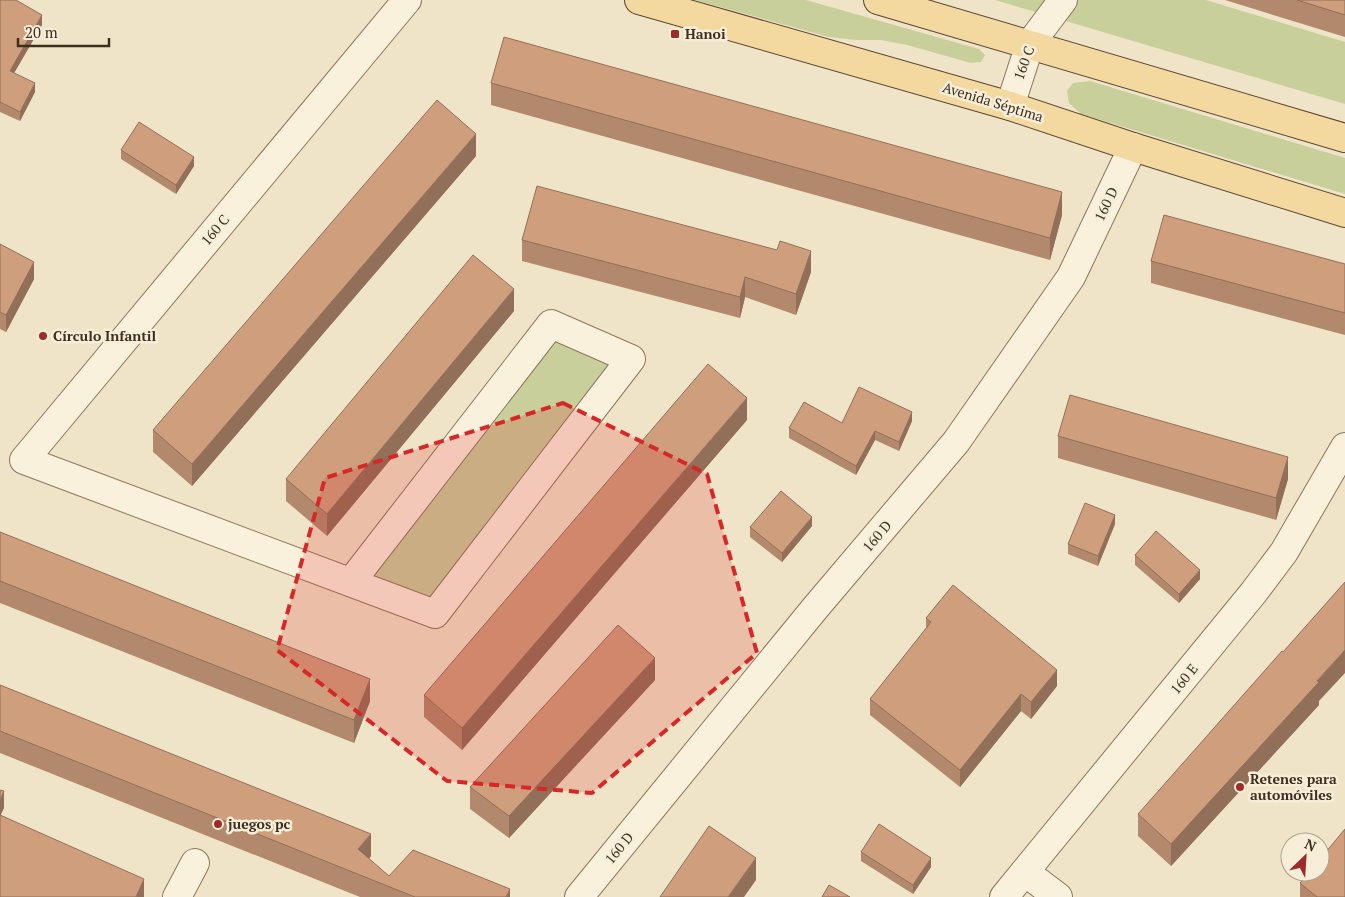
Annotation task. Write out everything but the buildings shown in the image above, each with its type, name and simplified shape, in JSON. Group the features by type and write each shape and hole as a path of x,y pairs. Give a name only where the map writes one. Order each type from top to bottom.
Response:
{"main road":[{"name":"Avenida Séptima","path":"639,0 1010,106 1132,147 1345,212"},
{"path":"878,0 1345,138"}],"street":[{"name":"160 C","path":"351,582 24,460 407,0"},
{"name":"160 C","path":"1010,106 1030,44 1063,0"},
{"name":"160 D","path":"579,897 816,607 956,442 1071,277 1132,147"},
{"path":"550,324 631,359 435,614 351,582 550,324"},
{"name":"160 E","path":"1004,897 1254,592 1284,552 1345,447"},
{"path":"177,897 195,863"},
{"path":"1025,872 1058,897"}],"highlighted area":[{"path":"563,403 707,474 757,653 592,793 447,781 277,650 325,478"}],"green space":[{"path":"695,0 806,0 979,49 985,55 981,62 971,63 907,45 881,40 829,37"},
{"path":"995,0 1206,0 1345,42 1345,104"},
{"path":"1090,81 1345,158 1345,194 1081,114 1069,103 1067,91 1073,83"},
{"path":"551,324 631,359 435,614 351,582"}],"place":[{"name":"Hanoi","path":"675,34"},
{"name":"Círculo Infantil","path":"43,336"},
{"name":"Retenes para automóviles","path":"1240,787"},
{"name":"juegos pc","path":"218,824"}]}
